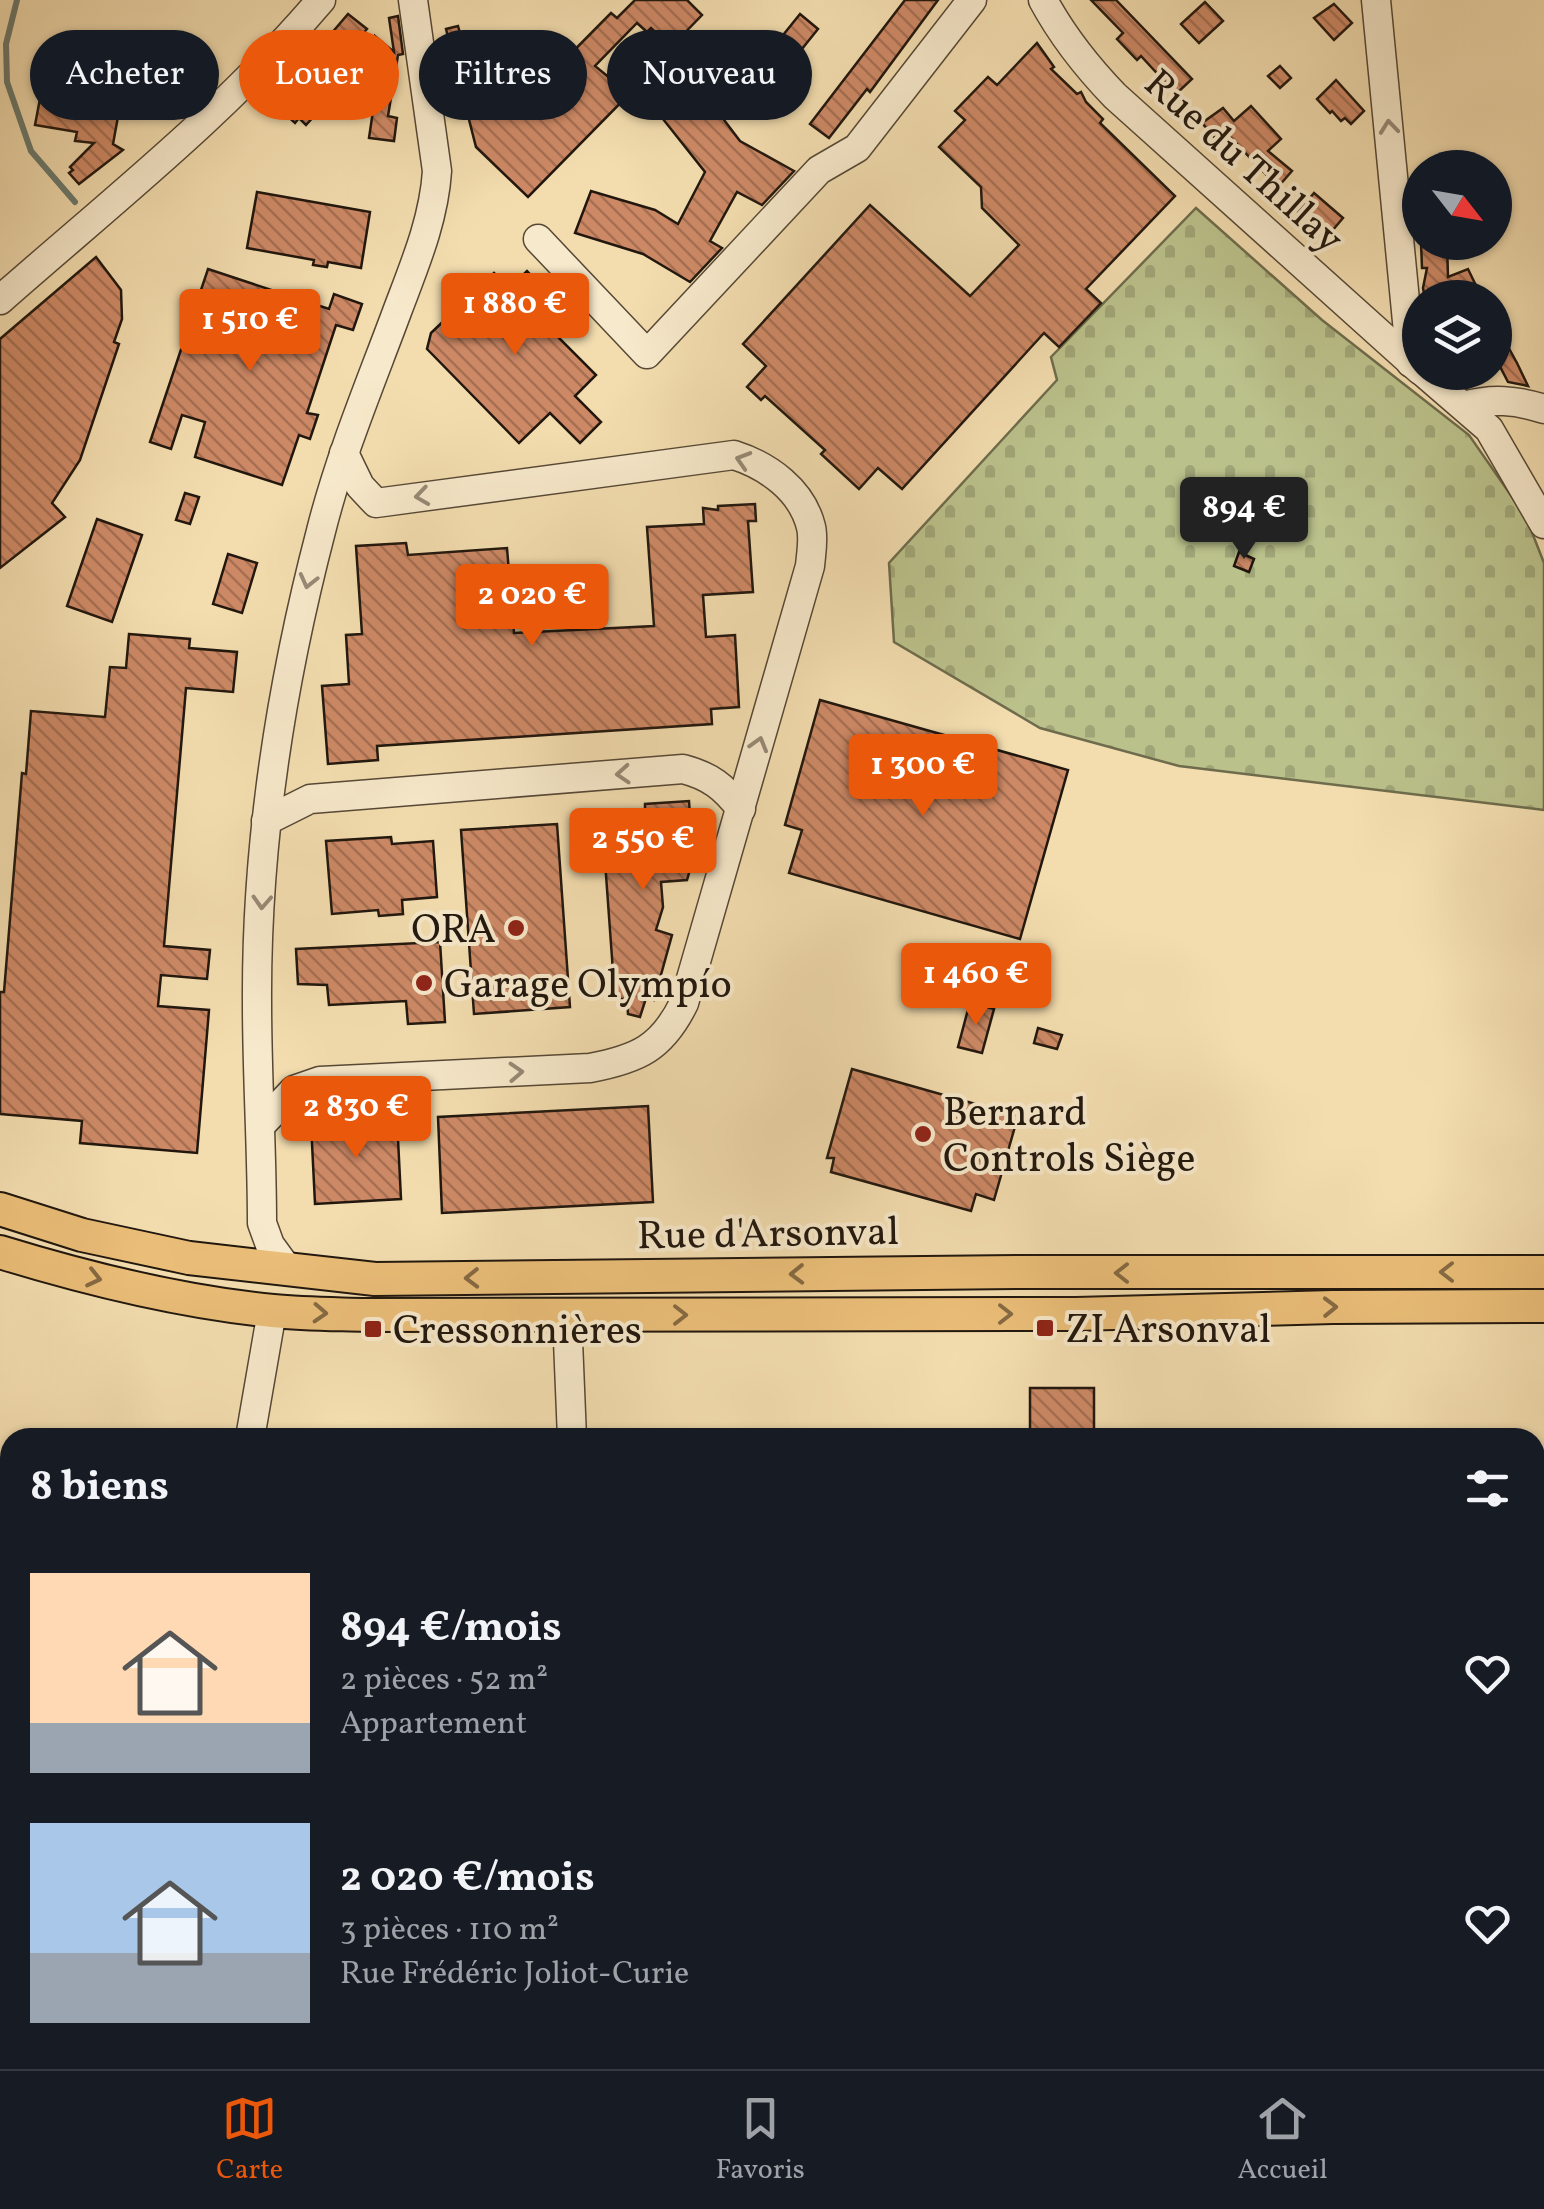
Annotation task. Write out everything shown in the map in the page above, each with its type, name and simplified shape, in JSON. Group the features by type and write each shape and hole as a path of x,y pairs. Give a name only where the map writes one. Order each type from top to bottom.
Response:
{"main road":[{"name":"Rue d'Arsonval","path":"0,1209 82,1234 189,1258 394,1280 1016,1272 1544,1272"},
{"name":"Rue d'Arsonval","path":"0,1252 170,1295 272,1311 567,1316 1076,1314 1544,1306"}],"street":[{"path":"0,300 228,100 321,0"},
{"path":"289,1271 270,1245 262,1223 257,1000 266,821 278,730 322,527 344,453 425,236 436,192 437,171 413,0"},
{"path":"538,239 647,354 819,170 857,148 972,0"},
{"name":"Rue du Thillay","path":"1043,0 1062,34 1096,76 1402,355"},
{"path":"1376,0 1405,280"},
{"path":"1367,324 1402,308"},
{"name":"Rue du Thillay","path":"1444,390 1489,429 1544,524"},
{"path":"1464,406 1488,400 1514,401 1544,409"},
{"path":"344,453 360,486 376,502"},
{"path":"261,1126 279,1104 305,1084 590,1068 627,1062 651,1048 674,1024 684,1004 810,566 812,530 798,499 787,486 765,468 734,454 376,502 352,508 322,527"},
{"path":"266,821 310,799 683,769 705,775 725,789 740,809"},
{"path":"257,1000 268,1049 278,1066 305,1084"},
{"path":"225,1261 247,1243 262,1223"},
{"path":"252,1428 272,1311"},
{"path":"567,1316 572,1428"}],"green space":[{"path":"1196,208 1322,320 1402,383 1402,390 1411,390 1469,435 1526,517 1544,563 1544,810 1179,766 1040,728 894,642 889,563 1057,380 1051,357"}],"building":[{"path":"635,0 687,0 702,15 687,30 645,30 637,23 630,30 607,30 607,54 595,66 607,76 607,117 528,197 476,147 469,120 587,120 587,37 611,13 617,18"},
{"path":"905,0 938,0 870,92 867,89 829,138 810,124"},
{"path":"1091,0 1116,0 1192,79 1176,94 1141,56 1137,60 1117,39 1123,33"},
{"path":"1205,2 1223,21 1199,43 1181,24"},
{"path":"1334,4 1352,23 1334,40 1314,18"},
{"path":"348,14 367,29 366,30 334,30"},
{"path":"800,14 818,29 812,36 812,30 787,30"},
{"path":"398,16 403,54 399,55 399,30 391,30 389,18"},
{"path":"1037,43 1054,67 1051,69 1077,94 1081,92 1103,119 1100,123 1175,196 1086,289 1101,303 1059,347 1044,333 902,489 878,468 859,489 821,454 825,450 765,396 761,400 747,387 766,366 743,344 870,205 970,296 1019,245 982,208 981,187 939,147 965,120 955,111 988,77 997,85"},
{"path":"1280,66 1291,78 1280,88 1268,76"},
{"path":"1336,80 1364,111 1351,124 1330,113 1317,99"},
{"path":"1251,106 1281,139 1268,151 1292,171 1278,187 1229,136 1220,144 1202,123 1223,108 1234,121"},
{"path":"36,120 117,120 113,144 123,150 79,184 69,173 73,170 70,167 94,143 75,141 77,132 35,125"},
{"path":"372,120 397,120 394,141 369,138"},
{"path":"664,120 724,120 740,141 794,171 762,205 737,192 710,241 722,248 690,282 643,254 575,233 591,191 655,210 678,224 705,172"},
{"path":"257,192 370,212 361,268 328,262 327,267 313,265 314,260 247,248"},
{"path":"1314,193 1343,218 1332,231 1325,225 1320,231 1298,212"},
{"path":"96,257 121,290 122,319 114,342 119,344 80,460 52,503 65,517 0,568 0,339"},
{"path":"1422,260 1448,260 1448,277 1468,269 1473,280 1425,280 1427,268 1422,268"},
{"path":"208,269 329,309 334,294 362,304 353,330 336,325 307,413 318,415 310,439 299,435 282,485 195,457 205,422 182,415 171,449 150,442"},
{"path":"527,271 565,311 549,328 596,375 575,396 601,422 580,443 550,413 519,443 427,349 431,333 494,273 510,288"},
{"path":"1512,354 1517,363 1528,386 1512,383"},
{"path":"185,493 199,497 190,524 176,520"},
{"path":"755,504 756,521 748,521 753,592 703,595 706,637 735,635 739,707 711,709 712,724 377,746 378,760 328,764 322,686 349,684 346,635 362,634 356,546 406,543 408,555 507,548 514,633 654,626 647,527 704,524 703,508 718,510 718,506"},
{"path":"97,519 142,535 112,622 67,606"},
{"path":"1239,552 1254,559 1249,572 1234,566"},
{"path":"228,554 257,563 242,613 213,604"},
{"path":"129,634 190,639 189,648 237,652 233,692 186,688 164,946 210,950 207,979 161,975 158,1006 209,1010 197,1153 80,1143 82,1121 0,1114 0,992 4,992 22,773 26,774 31,711 105,717 110,667 126,668"},
{"path":"820,700 1068,770 1020,939 789,873 802,830 785,825"},
{"path":"689,801 693,859 687,880 661,882 663,907 656,930 672,935 654,1000 646,998 640,1017 628,1014 627,999 615,999 602,820 645,817 645,804"},
{"name":"ORA","path":"557,824 570,1007 474,1014 461,830"},
{"path":"391,837 392,844 433,841 437,897 402,900 403,914 379,916 378,910 332,914 326,841"},
{"path":"440,942 445,1022 408,1024 406,1001 329,1005 327,985 298,984 296,949"},
{"path":"970,1002 994,1009 982,1053 958,1047"},
{"path":"1038,1028 1062,1035 1057,1049 1034,1043"},
{"name":"Bernard Controls Siège","path":"852,1069 1018,1116 994,1200 976,1194 971,1211 831,1172 834,1158 827,1158"},
{"path":"648,1106 653,1202 442,1213 438,1117"},
{"path":"397,1119 401,1199 315,1204 311,1123"},
{"path":"1030,1388 1094,1388 1094,1428 1030,1428"}],"waterway":[{"path":"17,0 6,44 7,82 31,151 75,202"}],"place":[{"name":"ORA","path":"516,928"},
{"name":"Garage Olympío","path":"424,983"},
{"name":"Bernard Controls Siège","path":"923,1134"},
{"name":"ZI Arsonval","path":"1045,1328"},
{"name":"Cressonnières","path":"373,1329"}]}
